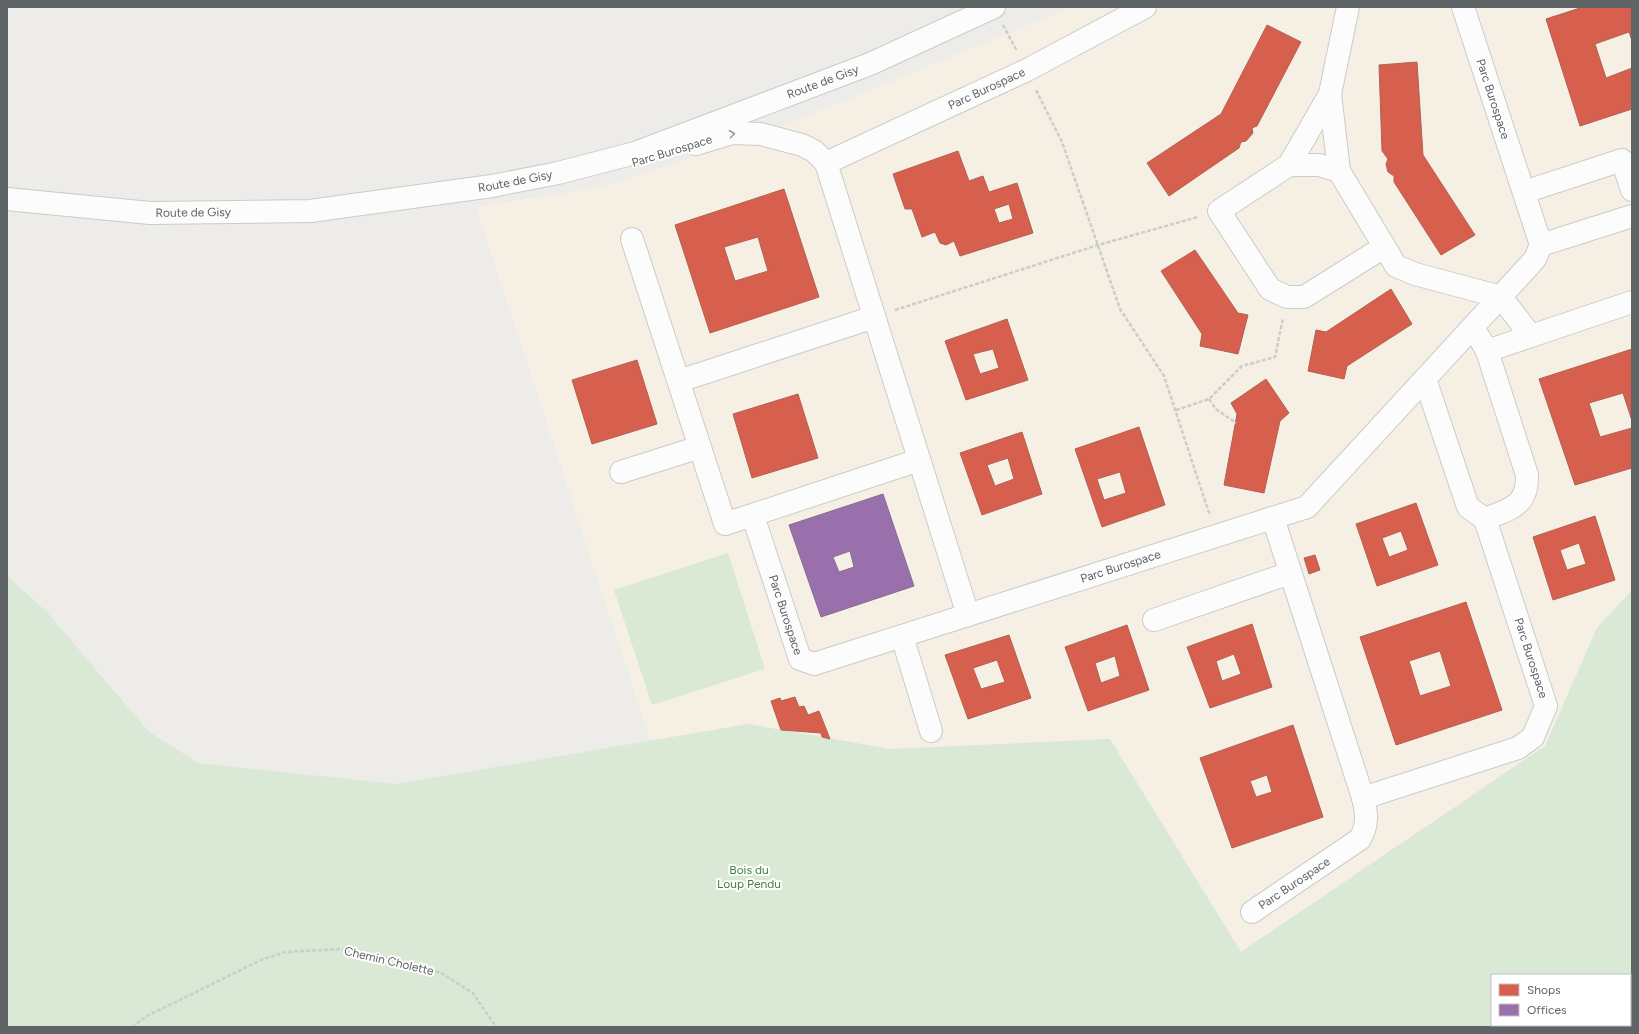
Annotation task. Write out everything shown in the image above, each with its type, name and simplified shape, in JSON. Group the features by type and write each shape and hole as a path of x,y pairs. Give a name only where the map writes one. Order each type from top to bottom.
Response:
{"street":[{"name":"Route de Gisy","path":"7,200 150,213 310,211 492,186 558,173 634,153 870,64 994,7"},
{"name":"Parc Burospace","path":"558,173 628,165 732,133 761,134 791,141 814,151 826,163 1027,70 1144,7"},
{"path":"1348,7 1330,94 1289,165 1219,211 1270,289 1287,297 1304,297 1384,247"},
{"name":"Parc Burospace","path":"752,516 800,659 814,664 1307,508 1535,259 1541,246 1463,7"},
{"path":"1330,94 1339,171 1396,266 1404,271 1501,297 1531,336"},
{"path":"1524,192 1622,160 1632,190"},
{"path":"826,163 968,616"},
{"path":"1289,165 1319,165 1339,171"},
{"path":"1541,246 1632,216"},
{"path":"632,239 726,524 919,460"},
{"path":"1487,351 1632,302"},
{"path":"679,381 874,317"},
{"path":"1425,379 1468,507 1485,519 1519,504 1525,496 1528,486 1527,475 1487,351 1473,327"},
{"path":"621,472 700,447"},
{"name":"Parc Burospace","path":"1252,912 1360,839 1365,831 1367,823 1367,812 1363,798 1273,518"},
{"name":"Parc Burospace","path":"1363,798 1518,748 1533,737 1546,706 1485,519"},
{"path":"1154,620 1290,573"},
{"path":"902,636 931,731"}],"path":[{"path":"994,7 1062,142 1120,309 1164,376 1216,536"},
{"path":"874,317 1098,245 1219,211"},
{"path":"1176,410 1209,399 1242,366 1275,357 1287,297"},
{"path":"1209,399 1216,409 1236,423"},
{"name":"Chemin Cholette","path":"132,1027 147,1016 261,960 286,952 341,949 376,955 441,973 473,993 496,1027"}],"shaded area":[{"path":"1072,7 1632,7 1632,590 1597,628 1545,746 1241,952 1110,739 890,749 748,724 651,742 476,207 605,187 774,130"}],"green space":[{"path":"728,553 765,669 652,705 614,590"},
{"name":"Bois du Loup Pendu","path":"7,576 47,612 148,731 198,763 396,784 748,724 890,749 1110,739 1241,952 1545,746 1597,628 1632,590 1632,1027 7,1027"}],"building: Shops":[{"path":"1583,7 1632,7 1632,41 1629,32 1595,44 1606,78 1632,68 1632,109 1580,126 1546,19"},
{"path":"1267,25 1301,42 1257,126 1252,128 1253,133 1246,141 1241,142 1239,148 1169,196 1147,163 1221,114"},
{"path":"1417,62 1423,155 1475,235 1441,255 1394,182 1394,176 1388,172 1386,164 1388,159 1382,151 1379,65"},
{"path":"958,151 969,181 983,176 989,192 1017,183 1033,233 960,256 954,241 946,245 940,243 935,232 922,237 912,209 905,209 893,174","holes":["1009,204 1013,219 999,223 994,209"]},
{"path":"784,189 819,297 710,333 675,225","holes":["758,237 768,271 735,281 724,247"]},
{"path":"1195,250 1238,313 1248,315 1238,354 1200,346 1202,334 1161,271"},
{"path":"1391,289 1412,324 1347,366 1344,379 1308,371 1316,330 1326,332"},
{"path":"1007,319 1028,380 966,400 945,341","holes":["993,349 999,368 980,374 973,354"]},
{"path":"1632,349 1632,421 1623,393 1589,403 1600,437 1632,428 1632,468 1575,485 1539,379"},
{"path":"637,360 657,424 592,444 572,380"},
{"path":"1266,379 1289,413 1280,421 1264,493 1224,485 1237,414 1231,403"},
{"path":"798,394 818,458 752,478 733,414"},
{"path":"1139,427 1165,505 1102,527 1075,449","holes":["1120,472 1126,493 1104,500 1097,479"]},
{"path":"1022,432 1042,494 982,515 960,453","holes":["1008,458 1014,479 995,486 987,465"]},
{"path":"1416,503 1438,565 1377,586 1356,524","holes":["1401,531 1408,550 1389,557 1382,538"]},
{"path":"1595,516 1615,580 1553,600 1533,537","holes":["1579,543 1586,564 1567,570 1560,550"]},
{"path":"1315,555 1320,570 1309,574 1304,558"},
{"path":"1466,602 1502,710 1396,745 1360,637","holes":["1440,651 1451,686 1420,696 1409,661"]},
{"path":"1252,624 1272,687 1210,708 1187,647","holes":["1234,654 1241,674 1222,681 1216,661"]},
{"path":"1127,625 1149,690 1088,711 1065,647","holes":["1115,656 1120,676 1101,683 1095,663"]},
{"path":"1009,635 1031,698 968,719 945,655","holes":["997,660 1005,682 981,689 973,668"]},
{"path":"795,697 799,707 804,706 808,715 819,711 830,739 822,737 821,733 781,730 771,701 780,698 781,701"},
{"path":"1293,725 1323,817 1232,848 1200,758","holes":["1267,775 1272,792 1256,797 1250,781"]}],"building: Offices":[{"path":"883,494 914,586 821,617 789,525","holes":["850,551 854,567 839,572 833,557"]}]}
